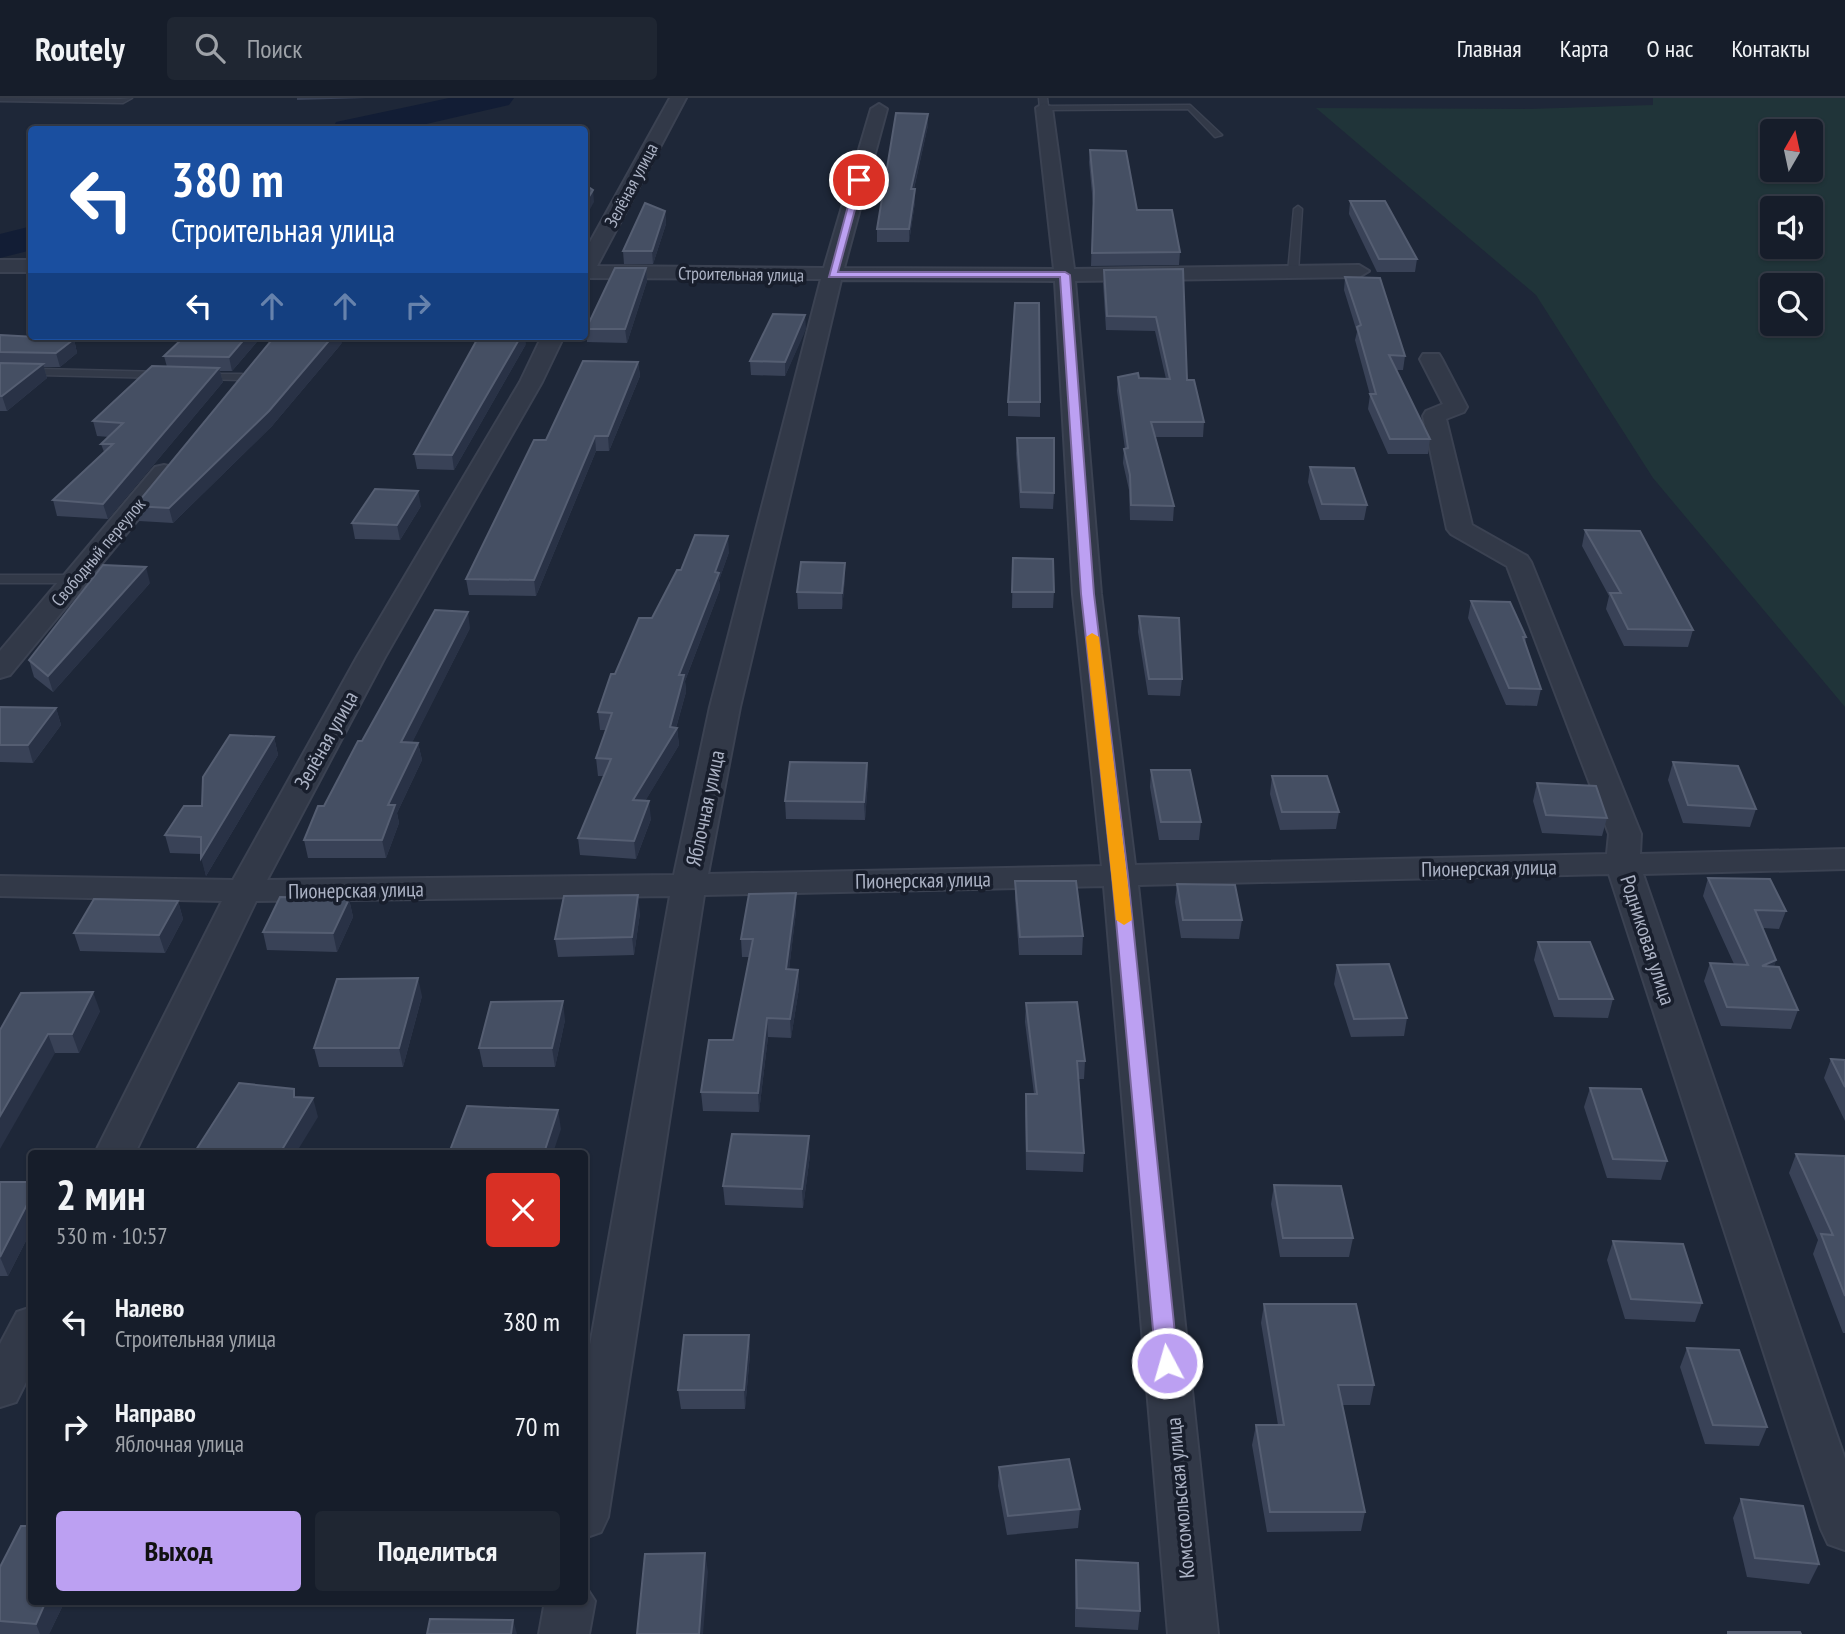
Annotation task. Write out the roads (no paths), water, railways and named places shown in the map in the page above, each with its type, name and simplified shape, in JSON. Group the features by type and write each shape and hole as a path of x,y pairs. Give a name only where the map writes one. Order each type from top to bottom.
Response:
{"street":[{"name":"Зелёная улица","path":"588,265 678,98"},
{"name":"Комсомольская улица","path":"1043,103 1065,275 1087,594 1120,876 1193,1634"},
{"name":"Яблочная улица","path":"588,1493 689,886 725,707 832,275 879,110"},
{"path":"0,266 28,266"},
{"name":"Строительная улица","path":"588,272 1065,275 1359,271"},
{"name":"Зелёная улица","path":"116,1150 244,891 372,657 531,382 551,340"},
{"path":"224,398 259,357"},
{"name":"Родниковая улица","path":"1431,359 1456,407 1434,416 1446,458 1460,529 1517,562 1596,755 1625,834 1623,865 1845,1529"},
{"name":"Свободный переулок","path":"0,669 181,452"},
{"name":"Пионерская улица","path":"0,886 244,891 689,886 1845,859"},
{"path":"0,1389 28,1332"},
{"path":"564,1634 569,1605"}],"lane":[{"path":"0,99 123,101 128,98"},
{"path":"1043,103 1189,107 1218,135"},
{"path":"1293,272 1298,209"},
{"path":"0,371 175,376"},
{"path":"188,376 242,377"},
{"path":"0,579 76,579"}],"waterway":[{"path":"368,126 497,98"},
{"path":"0,246 28,239"}]}
